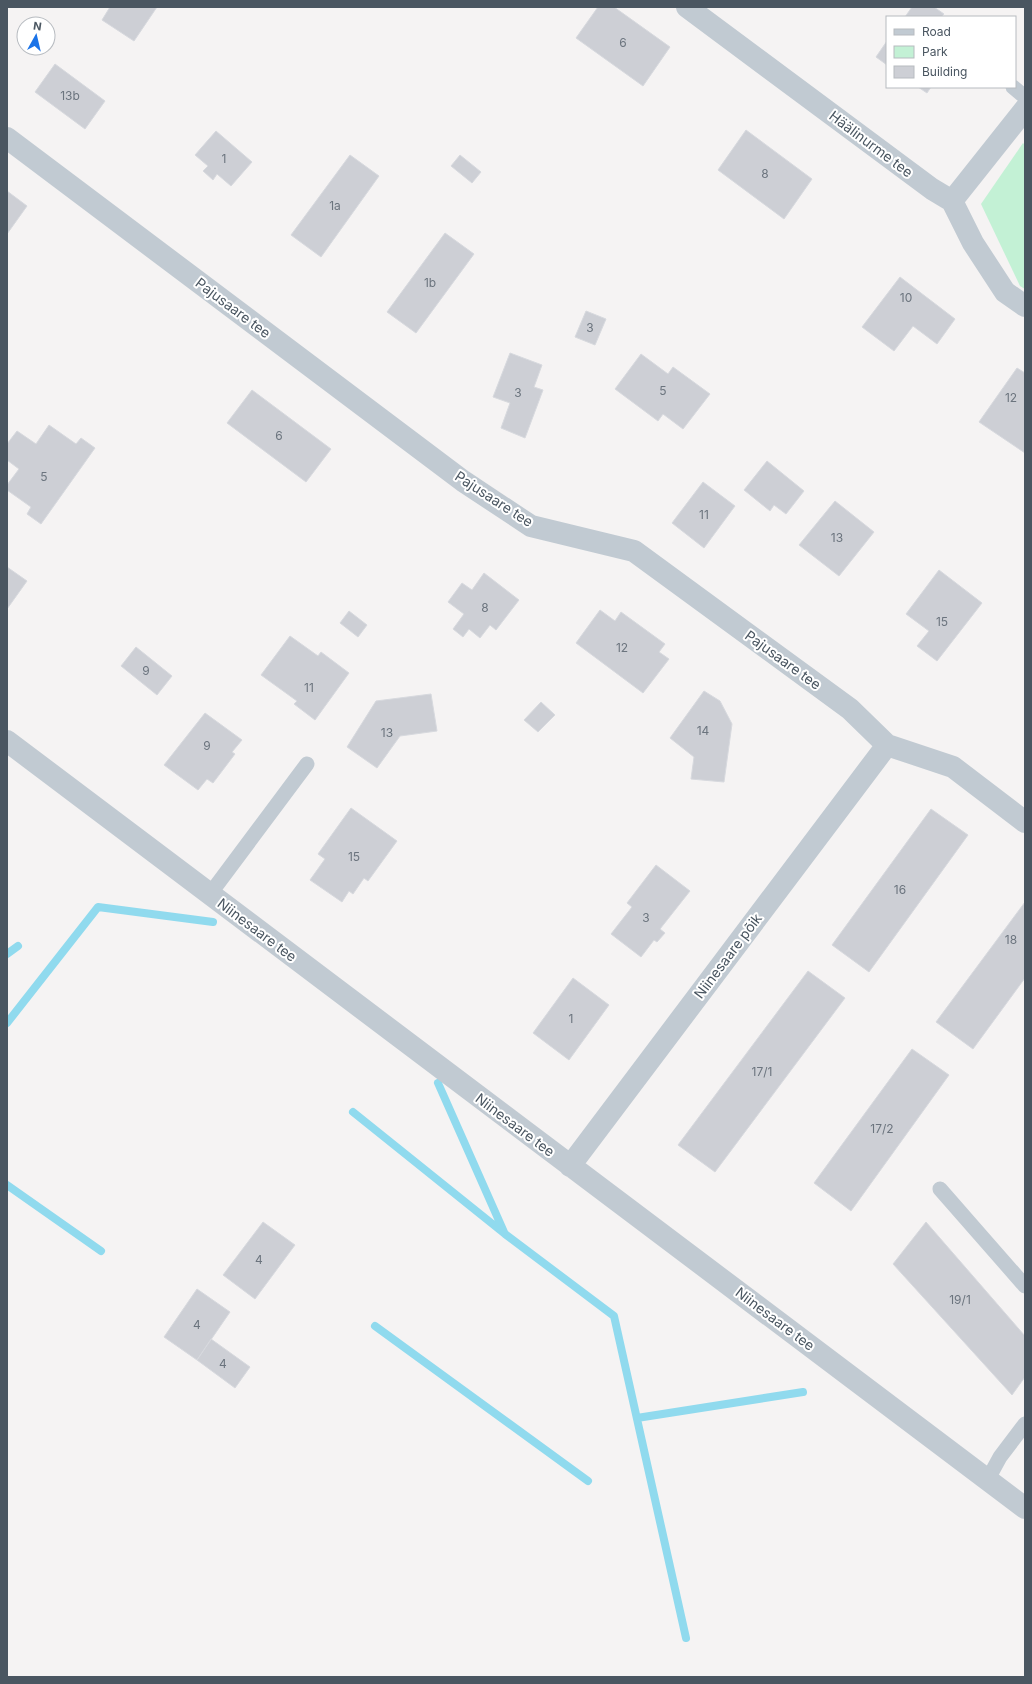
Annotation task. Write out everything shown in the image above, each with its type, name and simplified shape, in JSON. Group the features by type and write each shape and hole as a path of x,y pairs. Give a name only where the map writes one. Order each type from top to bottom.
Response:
{"street":[{"name":"Häälinurme tee","path":"687,7 932,189 952,201"},
{"path":"1025,109 952,201 973,243 1005,292 1025,306"},
{"name":"Pajusaare tee","path":"7,138 463,481 531,526 634,552 850,709 887,745 953,767 1025,822"},
{"name":"Niinesaare tee","path":"7,741 570,1166 988,1478 1025,1508"},
{"name":"Niinesaare põik","path":"570,1166 887,745"}],"lane":[{"path":"1014,88 1025,97"},
{"path":"210,894 307,764"},
{"path":"940,1189 1025,1286"},
{"path":"988,1478 1000,1457 1025,1424"}],"green space":[{"path":"1023,143 1025,145 1025,289 1020,286 981,204"}],"building":[{"path":"110,7 157,7 134,41 102,20"},
{"path":"598,7 614,7 670,47 643,86 576,38"},
{"path":"912,7 934,7 944,14 942,16 906,16"},
{"path":"886,42 886,64 876,57"},
{"path":"55,64 105,101 85,129 35,92"},
{"path":"920,88 930,88 927,93"},
{"path":"746,130 812,179 784,219 718,170"},
{"path":"216,131 252,162 231,186 217,174 213,180 203,171 208,166 195,155"},
{"path":"350,155 379,176 321,257 291,235"},
{"path":"460,155 481,172 472,183 451,166"},
{"path":"7,191 27,206 7,234"},
{"path":"445,233 474,254 416,333 387,312"},
{"path":"900,277 955,319 937,344 913,326 894,351 862,327"},
{"path":"586,311 606,319 595,345 575,337"},
{"path":"510,353 542,365 534,387 543,390 525,438 501,428 510,403 493,397"},
{"path":"641,354 668,374 673,367 710,394 683,429 663,414 658,421 615,389"},
{"path":"1017,368 1025,373 1025,453 979,422"},
{"path":"252,390 331,449 306,482 227,423"},
{"path":"49,425 76,444 81,438 95,448 41,524 27,514 31,507 7,490 7,485 19,469 7,460 7,444 17,431 36,444"},
{"path":"767,461 804,491 786,514 774,505 770,511 744,490"},
{"path":"703,482 735,506 704,548 672,523"},
{"path":"835,501 874,532 839,576 799,545"},
{"path":"7,567 27,581 7,609"},
{"path":"939,570 982,603 937,661 917,646 929,631 906,614"},
{"path":"484,573 519,600 496,630 490,625 480,638 469,629 463,637 453,629 464,614 448,602 462,583 472,590"},
{"path":"600,610 615,621 621,612 665,644 659,652 669,659 643,693 576,643"},
{"path":"349,611 367,625 358,637 340,623"},
{"path":"290,636 318,656 321,652 349,673 315,720 294,704 297,701 261,675"},
{"path":"136,647 172,676 157,695 121,666"},
{"path":"704,691 720,701 732,724 724,782 691,779 694,757 670,738"},
{"path":"431,694 437,731 400,736 377,768 347,747 376,701"},
{"path":"541,702 555,715 538,732 524,720"},
{"path":"205,713 242,740 232,752 235,754 213,783 207,779 198,790 164,765"},
{"path":"351,808 397,841 368,881 364,878 353,894 349,891 342,902 310,880 325,859 318,854"},
{"path":"931,809 968,835 869,972 832,945"},
{"path":"656,865 690,891 660,929 665,933 657,942 654,940 641,957 611,934 632,907 627,903"},
{"path":"1025,902 1025,978 973,1049 936,1022"},
{"path":"808,971 845,998 715,1172 678,1145"},
{"path":"573,978 609,1005 569,1060 533,1033"},
{"path":"912,1049 949,1075 851,1211 814,1183"},
{"path":"263,1222 295,1245 255,1299 223,1275"},
{"path":"926,1222 1025,1336 1025,1377 1012,1395 893,1264"},
{"path":"197,1289 230,1312 197,1360 164,1337"},
{"path":"211,1339 250,1367 235,1388 197,1360"}],"waterway":[{"path":"7,1023 98,907 213,922"},
{"path":"7,954 18,946"},
{"path":"438,1083 504,1232"},
{"path":"353,1112 505,1234 614,1316 686,1638"},
{"path":"7,1185 101,1251"},
{"path":"375,1326 588,1481"},
{"path":"637,1418 803,1392"}]}
